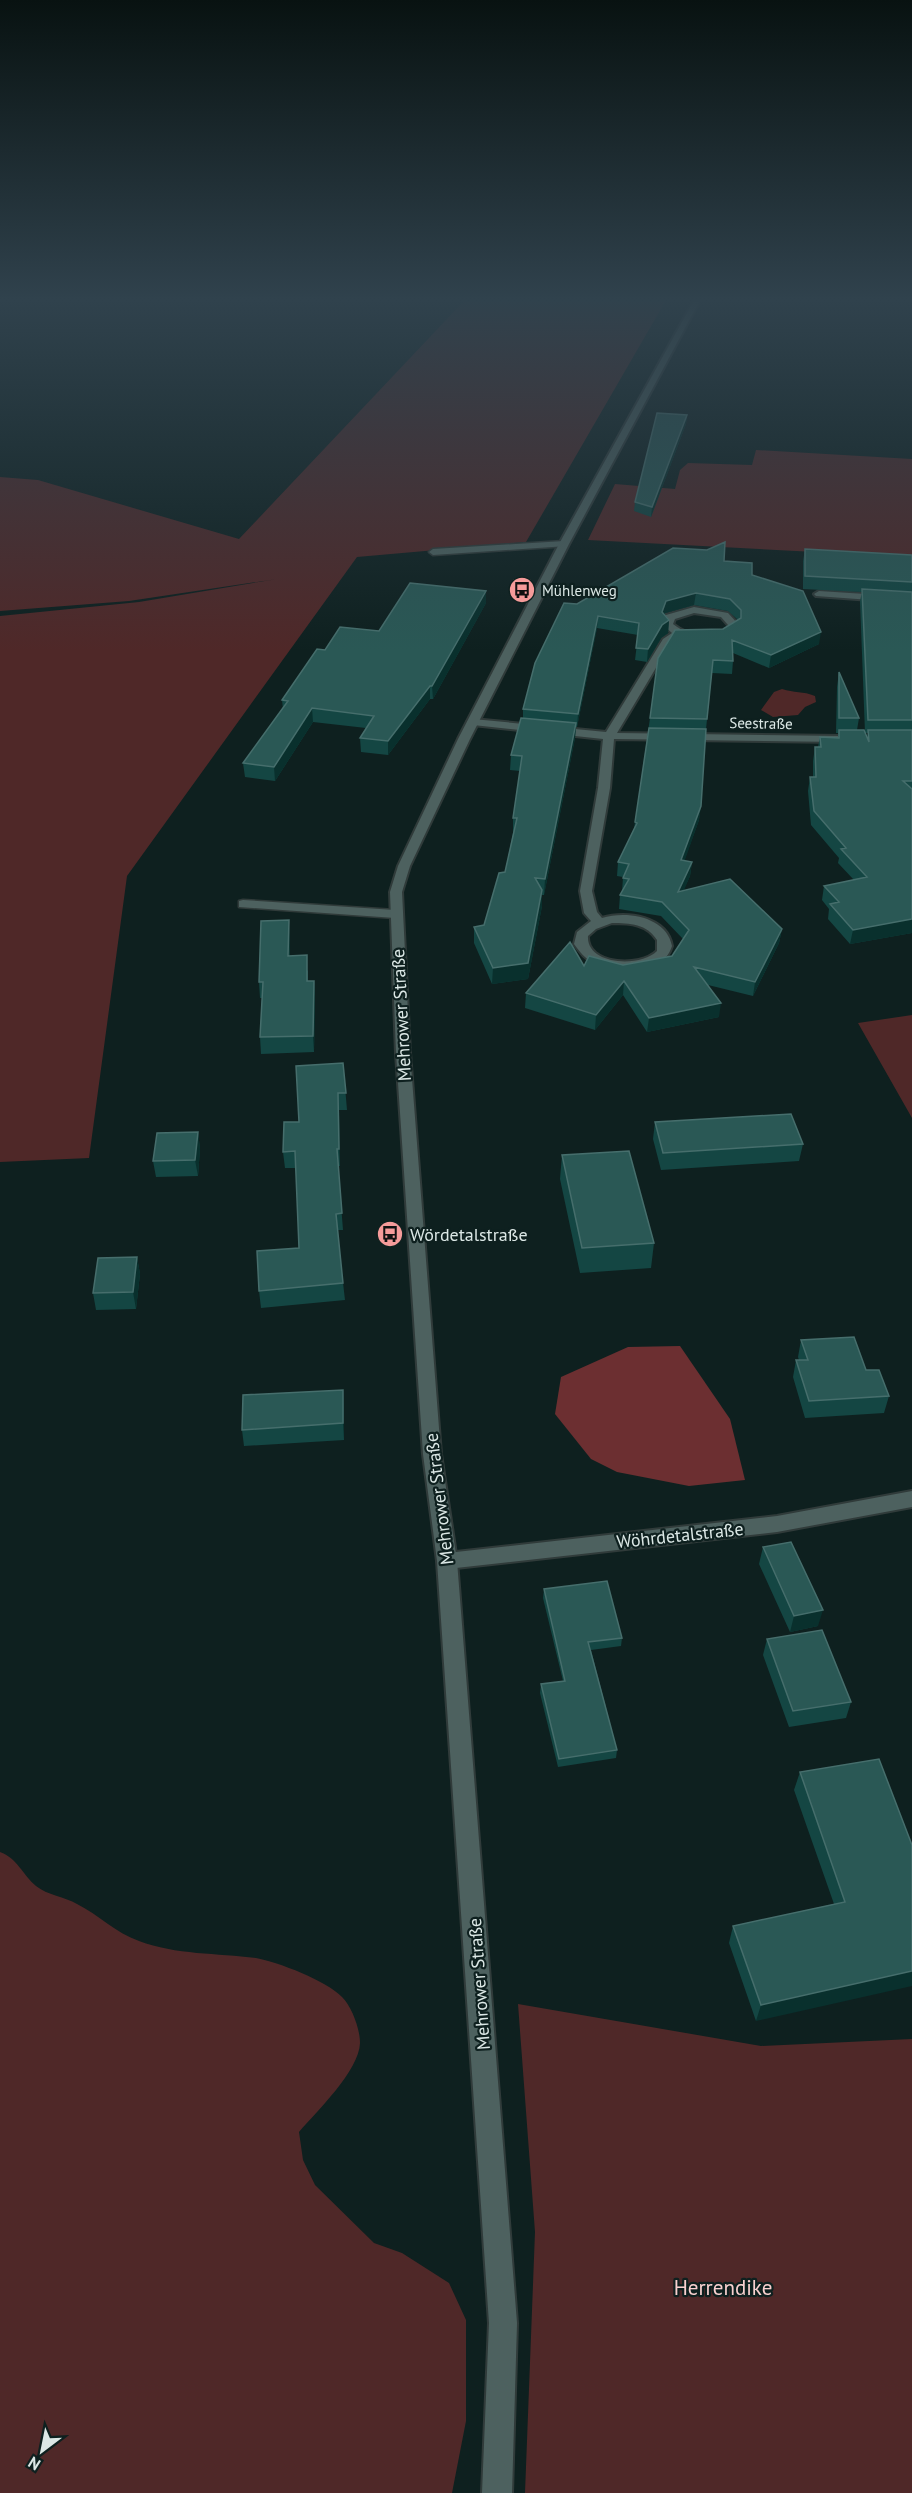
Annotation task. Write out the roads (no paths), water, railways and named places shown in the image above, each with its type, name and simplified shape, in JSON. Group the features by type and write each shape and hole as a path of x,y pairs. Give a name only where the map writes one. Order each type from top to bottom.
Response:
{"main road":[{"name":"Mehrower Straße","path":"497,2493 503,2323 447,1561 432,1454 403,1053 395,914 396,892 404,866 473,722 564,543 632,418"},
{"path":"819,594 912,600"},
{"path":"599,922 591,914 586,891 604,788 609,736 668,639 679,634 700,638 721,636 733,629 733,624 730,619 715,612 684,611 670,617 667,621 672,630 679,634"},
{"name":"Seestraße","path":"473,722 609,736 854,739"},
{"path":"611,919 638,921 660,932 665,939 666,947 654,961 642,965 629,967 601,962 583,949 580,941 582,934 599,922 611,919"},
{"name":"Wöhrdetalstraße","path":"447,1561 777,1524 912,1498"}],"lane":[{"path":"433,552 564,543"},
{"path":"243,904 395,914"}],"place":[{"name":"Mühlenweg","path":"522,590"},
{"name":"Wördetalstraße","path":"390,1234"}],"park label":[{"name":"Herrendike","path":"723,2287"}]}
